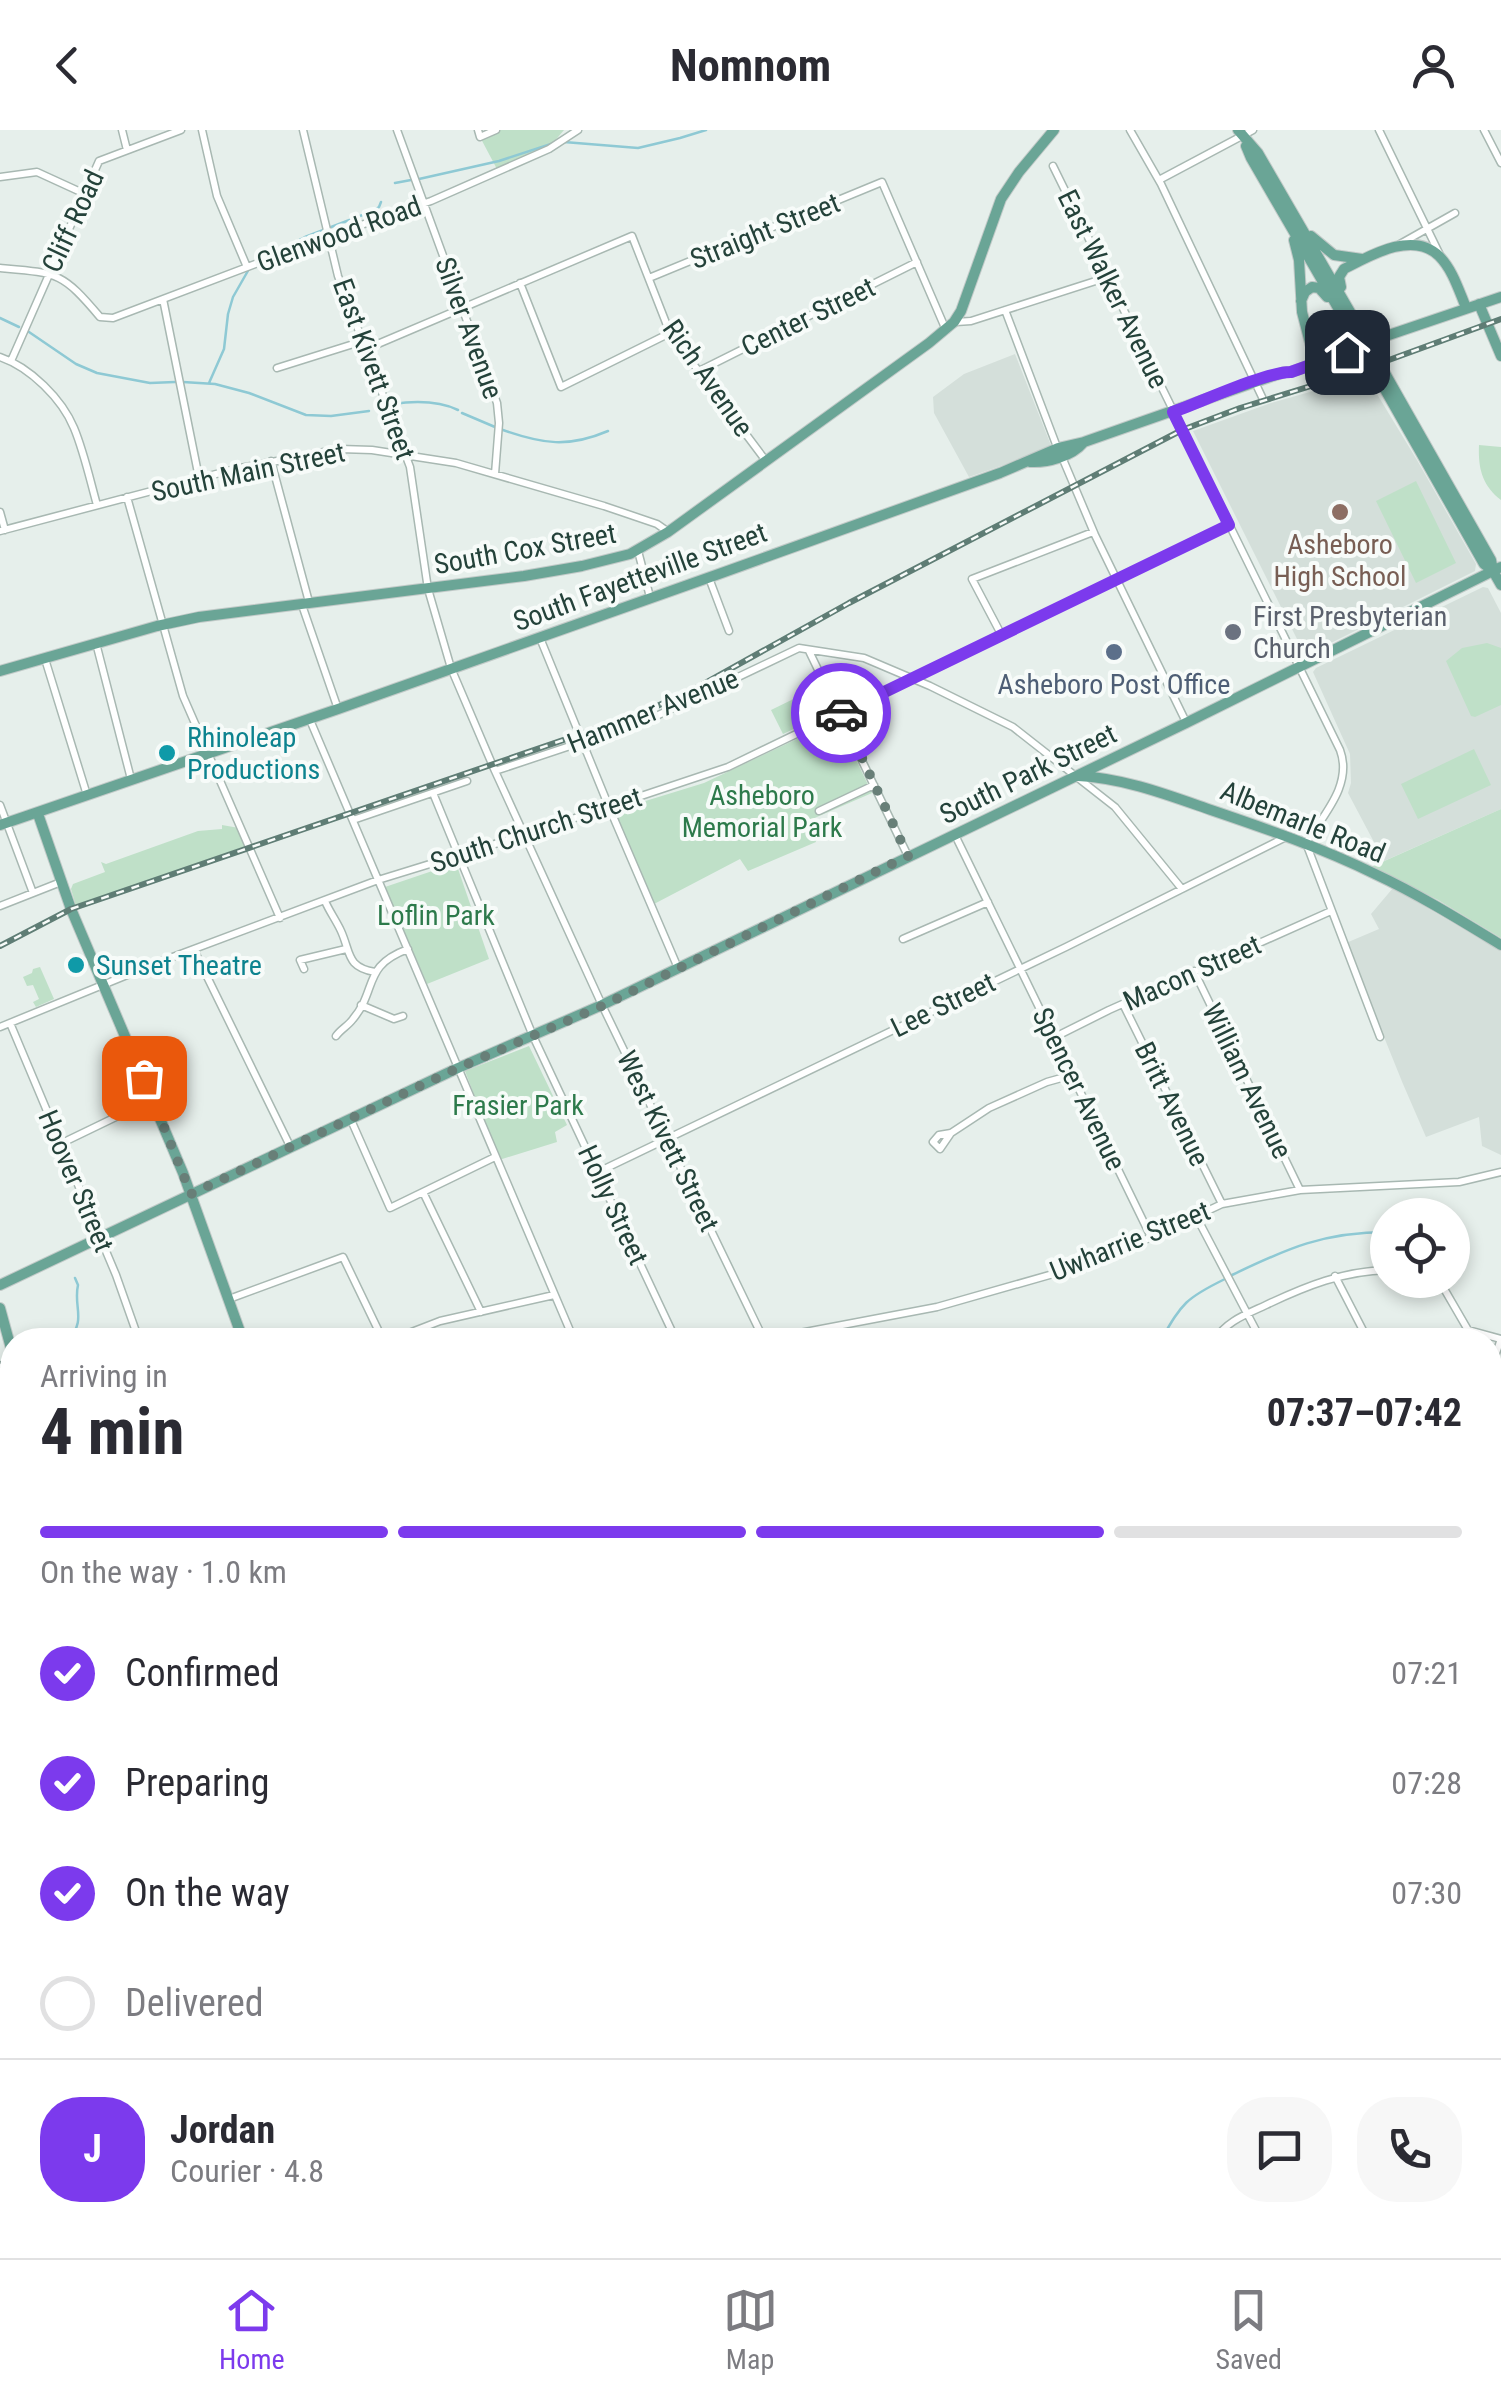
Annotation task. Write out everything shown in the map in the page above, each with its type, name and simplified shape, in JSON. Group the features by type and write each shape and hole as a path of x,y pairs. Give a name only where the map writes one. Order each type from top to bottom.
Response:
{"main road":[{"path":"950,326 960,312 1002,199 1054,130"},
{"path":"1244,132 1251,158 1344,309 1484,564 1497,569 1501,585"},
{"path":"1292,220 1334,255 1366,258"},
{"path":"1292,220 1301,302 1314,358"},
{"path":"1344,309 1339,274 1399,245 1422,246 1441,257 1465,304"},
{"path":"1301,302 1308,289 1316,287 1344,309"},
{"path":"1173,412 1501,294"},
{"path":"1436,318 1465,304 1501,294"},
{"path":"1479,304 1501,356"},
{"name":"South Cox Street","path":"0,671 199,617 559,570 638,551 950,326"},
{"path":"1285,372 1314,358 1380,338"},
{"name":"South Fayetteville Street","path":"4,824 1059,452 1077,450 1081,442 1173,412"},
{"name":"South Park Street","path":"0,1285 458,1068 602,1006 1497,569"},
{"name":"Albemarle Road","path":"1075,776 1110,778 1136,785 1306,843 1376,874 1501,946"},
{"path":"38,814 71,910 191,1194 239,1328"}],"street":[{"path":"122,130 127,150"},
{"name":"Cliff Road","path":"11,361 99,161 181,130"},
{"path":"202,130 217,196 247,267"},
{"name":"East Kivett Street","path":"303,130 338,276 410,466 428,589 452,668"},
{"name":"Silver Avenue","path":"397,130 499,412 495,474"},
{"path":"479,133 496,130"},
{"name":"Glenwood Road","path":"49,274 72,286 100,317 113,318 424,202 549,149 578,130"},
{"path":"1130,130 1159,180 1262,397"},
{"path":"1379,130 1441,257"},
{"path":"1484,130 1501,163"},
{"path":"1159,180 1244,132"},
{"name":"East Walker Avenue","path":"1053,166 1339,747 1344,770 1339,790 1306,843"},
{"path":"0,178 38,172 84,194"},
{"name":"Straight Street","path":"649,278 882,182 916,262"},
{"path":"1399,245 1455,213"},
{"name":"Rich Avenue","path":"520,283 632,236 670,333 766,462"},
{"path":"916,262 950,326 1108,278"},
{"name":"Center Street","path":"699,371 916,262"},
{"path":"0,268 49,274"},
{"path":"277,368 364,345 520,283 561,388 670,333"},
{"path":"163,300 199,478"},
{"path":"1005,310 1093,532 1186,723"},
{"path":"0,357 32,374 72,422 97,505"},
{"name":"South Main Street","path":"2,530 199,478 340,448 456,463 604,506 657,524 668,532"},
{"path":"271,461 296,550 305,604 338,709"},
{"path":"127,497 183,696 280,918"},
{"path":"0,512 2,530"},
{"name":"South Church Street","path":"0,1027 378,880 728,767 1229,525"},
{"path":"1002,634 972,579 1093,532"},
{"path":"638,551 650,597"},
{"path":"708,577 729,632"},
{"path":"540,637 678,968"},
{"path":"96,643 132,780"},
{"name":"Hammer Avenue","path":"494,771 648,720 799,648 808,650"},
{"path":"808,650 864,658 1013,727 1128,820 1182,888"},
{"path":"808,650 908,856"},
{"path":"45,658 87,796"},
{"name":"West Kivett Street","path":"452,668 494,771 602,1006 757,1328"},
{"path":"310,718 569,1328"},
{"path":"353,820 467,781"},
{"path":"819,810 874,784"},
{"name":"Holly Street","path":"433,793 533,1036 670,1328"},
{"path":"0,805 4,824 34,893"},
{"name":"Spencer Avenue","path":"954,834 1152,1236"},
{"name":"Lee Street","path":"598,1172 1288,836"},
{"path":"1306,843 1380,1037"},
{"path":"0,906 62,881"},
{"path":"324,901 356,965 375,972"},
{"path":"903,939 988,902"},
{"name":"Macon Street","path":"1054,1038 1331,911"},
{"path":"304,969 300,960 346,949"},
{"path":"194,950 291,1148"},
{"path":"336,1036 355,1017 375,972 387,958 408,950"},
{"name":"William Avenue","path":"1194,972 1300,1190"},
{"name":"Britt Avenue","path":"1123,1004 1222,1204"},
{"path":"361,1005 394,1019 404,1016"},
{"name":"Hoover Street","path":"10,1023 135,1328"},
{"path":"950,1133 989,1108 1072,1075"},
{"path":"60,1144 152,1099"},
{"path":"350,1119 390,1208 495,1156"},
{"name":"Uwharrie Street","path":"824,1328 967,1300 1092,1262 1222,1204 1300,1190 1458,1182 1501,1172"},
{"path":"423,1192 480,1312"},
{"path":"1196,1216 1255,1328"},
{"path":"228,1299 342,1257 377,1328"},
{"path":"1224,1328 1304,1287 1335,1276 1370,1272"},
{"path":"1335,1276 1362,1328"},
{"path":"424,1328 554,1295"},
{"path":"1449,1298 1467,1328"}],"shaded area":[{"path":"1015,354 1052,448 969,477 934,413 933,397 964,374"},
{"name":"Asheboro High School","path":"1366,376 1476,564 1475,571 1307,655 1193,431 1271,403"},
{"path":"1483,587 1488,588 1501,613 1501,809 1384,861 1348,793 1350,754 1313,672"},
{"path":"1393,888 1501,951 1501,1155 1482,1146 1479,1117 1426,1137 1403,1084 1346,943 1379,929 1371,914"}],"green space":[{"path":"496,130 564,130 553,143 498,171 480,137"},
{"path":"1479,445 1501,447 1501,500 1482,476"},
{"path":"1416,481 1456,563 1416,583 1376,501"},
{"path":"1487,643 1501,648 1501,705 1475,717 1471,716 1446,661 1462,648"},
{"path":"816,688 828,713 783,734 771,710"},
{"name":"Asheboro Memorial Park","path":"837,720 872,793 810,820 816,842 748,871 740,859 654,904 613,811 704,783"},
{"path":"1474,749 1491,785 1418,819 1401,784"},
{"path":"1501,809 1501,938 1438,900 1371,867"},
{"path":"222,825 239,828 246,846 76,906 73,884 105,872 101,862 106,864 198,831 222,829"},
{"name":"Loflin Park","path":"456,863 489,959 427,984 385,887"},
{"path":"40,967 54,999 36,1007 33,1002 39,999 33,985 27,986 23,977"},
{"name":"Frasier Park","path":"529,1046 567,1125 555,1132 557,1142 499,1160 465,1071"}],"waterway":[{"path":"564,142 638,148 706,130"},
{"path":"419,179 499,161 551,144"},
{"path":"395,183 411,180"},
{"path":"268,256 373,211 381,202"},
{"path":"209,383 224,349 233,297 249,269"},
{"path":"0,318 19,327"},
{"path":"29,332 76,364 97,373 150,383 175,382"},
{"path":"183,382 215,384 249,393 306,415 369,411"},
{"path":"393,404 426,403 458,410"},
{"path":"462,413 495,427"},
{"path":"503,430 556,442 580,440 608,431"},
{"path":"1232,1275 1307,1243 1370,1233"},
{"path":"75,1278 76,1328"},
{"path":"1168,1328 1186,1303 1225,1279"}],"railway":[{"path":"0,946 71,909 642,713 1182,430 1501,319"}],"way so far":[{"path":"144,1078 191,1194 458,1068 602,1006 908,856 841,713"}],"place":[{"name":"Asheboro High School","path":"1340,512"},
{"name":"First Presbyterian Church","path":"1233,632"},
{"name":"Asheboro Post Office","path":"1114,652"},
{"name":"Rhinoleap Productions","path":"167,753"},
{"name":"Sunset Theatre","path":"76,965"}],"route":[{"path":"841,713 1229,525 1173,412 1347,352"}]}
